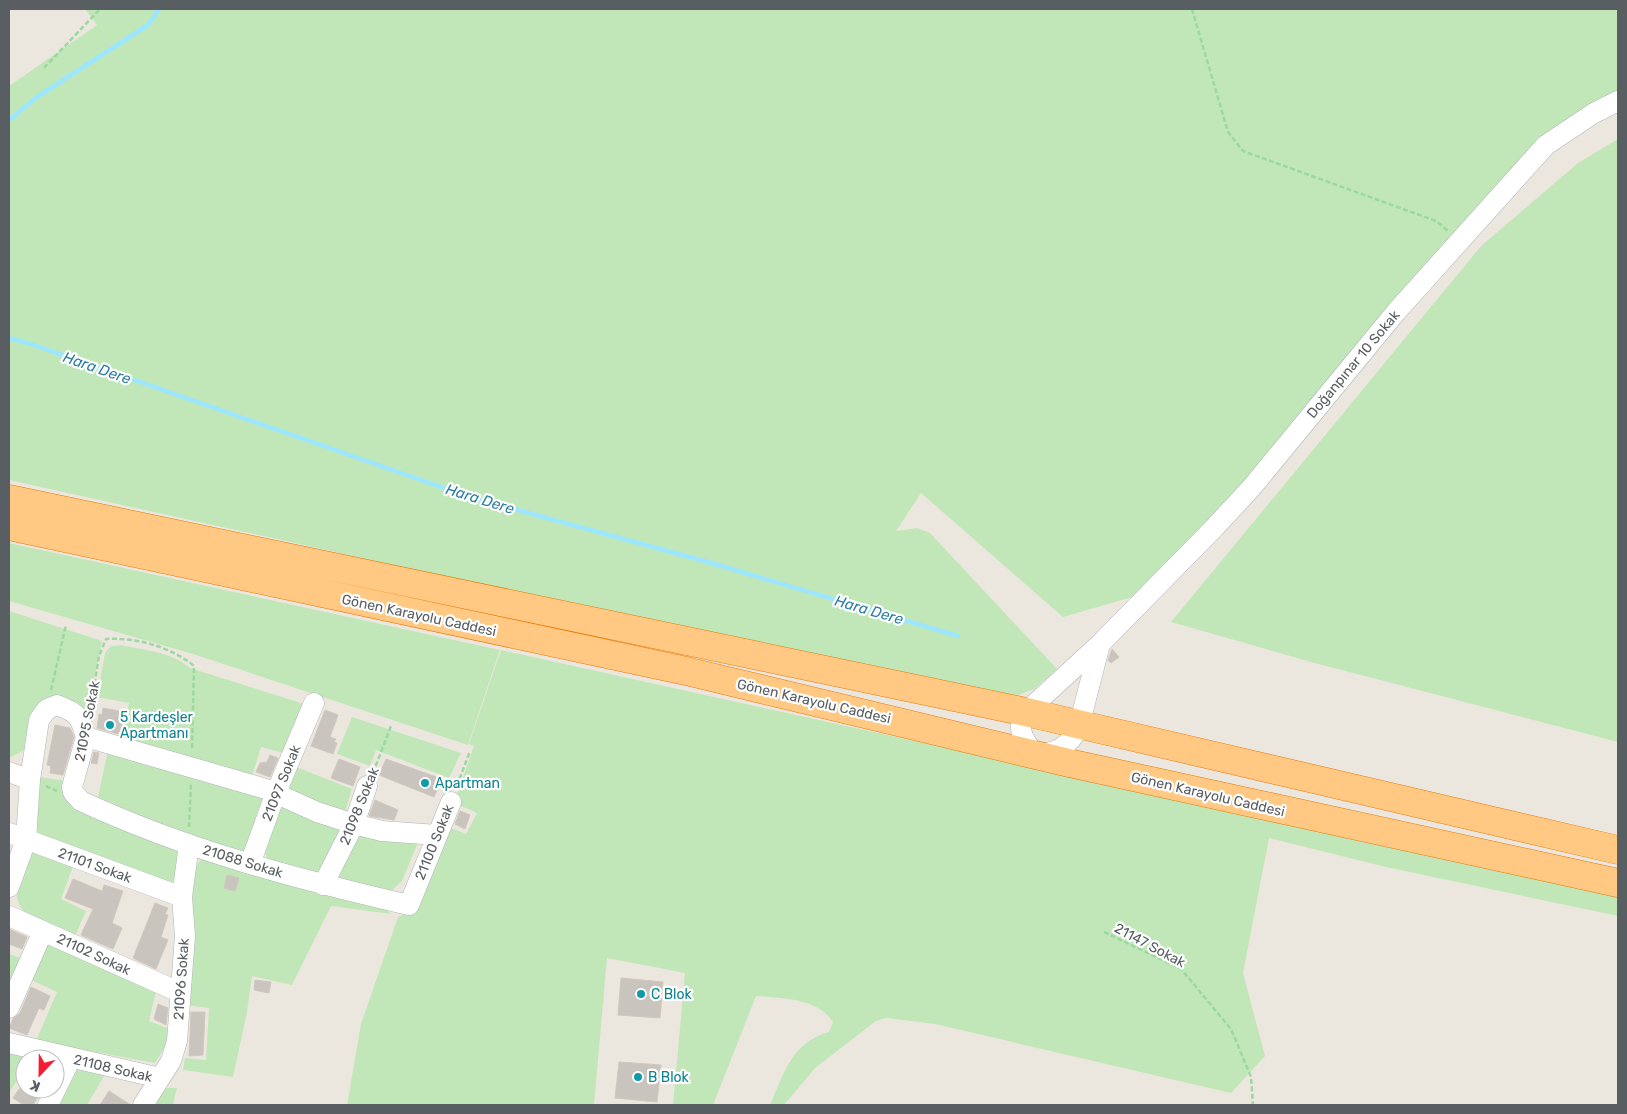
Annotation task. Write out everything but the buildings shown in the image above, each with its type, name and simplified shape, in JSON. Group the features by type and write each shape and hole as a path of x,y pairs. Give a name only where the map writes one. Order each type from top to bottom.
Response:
{"highway":[{"path":"9,499 1026,712 1079,726 1618,850"},
{"name":"Gönen Karayolu Caddesi","path":"9,526 686,671 1294,814 1618,883"}],"street":[{"name":"Doğanpınar 10 Sokak","path":"1026,712 1100,644 1252,487 1396,312 1546,145 1594,113 1618,101"},
{"path":"1026,712 1021,720 1020,730 1034,754 1053,752 1064,748 1074,736 1079,726 1100,644"},
{"name":"21097 Sokak","path":"250,864 275,794 314,703"},
{"path":"9,887 40,720 47,709 57,705 76,713 81,720 86,737 245,782 317,812 354,824 382,831 437,835"},
{"name":"21095 Sokak","path":"81,801 73,792 72,786 86,737"},
{"path":"9,772 30,780"},
{"name":"21098 Sokak","path":"323,885 354,824 368,786"},
{"name":"21088 Sokak","path":"81,801 189,844 250,864 323,885 409,905"},
{"name":"21100 Sokak","path":"409,905 451,802"},
{"name":"21101 Sokak","path":"17,837 182,897"},
{"name":"21096 Sokak","path":"143,1105 174,1052 185,936 182,897 189,844"},
{"name":"21102 Sokak","path":"9,916 179,992"},
{"path":"9,1008 43,930"},
{"name":"21108 Sokak","path":"9,1043 160,1078"},
{"path":"48,1105 71,1058"}],"path":[{"path":"44,68 100,9"},
{"path":"1192,9 1228,132 1243,151 1436,221 1460,242"},
{"path":"47,709 66,625"},
{"name":"21095 Sokak","path":"86,737 99,656 106,639 128,639 159,647 182,656 194,666"},
{"name":"21098 Sokak","path":"368,786 391,726"},
{"name":"21100 Sokak","path":"451,802 470,751"},
{"name":"21147 Sokak","path":"1104,932 1181,969 1231,1029 1251,1077 1253,1105"}],"green space":[{"path":"85,9 1618,9 1618,93 1591,107 1210,522 1132,597 1063,617 921,493 896,531 917,528 930,533 1057,669 1034,689 1005,700 9,480 9,86 97,25"},
{"path":"1618,139 1618,742 1311,662 1171,622 1481,246 1578,163"},
{"path":"9,543 500,650 468,745 193,654 9,601"},
{"path":"9,611 102,641 86,717 61,702 29,748 9,758"},
{"path":"121,645 166,655 175,658 190,668 307,705 288,754 261,747 252,776 121,743 129,703 97,697 105,653 111,646"},
{"path":"501,650 1618,896 1618,916 1386,867 1269,838 1243,973 1265,1056 1231,1093 935,1024 886,1018 876,1021 815,1068 784,1105 770,1105 791,1060 806,1043 829,1032 833,1022 818,1008 809,1004 788,999 756,996 713,1105 673,1105 685,973 607,958 594,1105 347,1105 361,1024 398,917 407,912 416,903 423,891 446,826 466,834 477,813 454,803 474,746 469,744"},
{"path":"352,717 461,753 449,778 376,750 370,766 337,754"},
{"path":"108,750 270,797 244,853 148,819 98,797"},
{"path":"296,767 352,789 344,815 285,792"},
{"path":"40,777 66,781 180,849 175,879 167,887 38,837 35,799"},
{"path":"282,804 341,823 339,837 321,873 268,861 264,849"},
{"path":"356,833 420,838 402,881 390,892 342,884 335,876"},
{"path":"26,849 73,866 61,899 86,911 75,936 38,922 28,916 22,909 16,893 16,884"},
{"path":"204,857 384,907 391,914 331,906 292,985 252,976 247,1012 233,1077 183,1070 185,1058 206,1060 209,1008 184,1005 192,869"},
{"path":"46,938 156,991 149,1021 170,1029 169,1040 155,1063 36,1041 57,992 29,979"},
{"path":"9,954 24,960 9,991"},
{"path":"9,1051 15,1052 15,1084 9,1093"},
{"path":"87,1067 106,1073 87,1105 54,1105 57,1099 65,1099 65,1085 74,1069"},
{"path":"164,1088 177,1088 173,1105 154,1105"}],"waterway":[{"name":"Hara Dere","path":"9,120 37,97 148,25 159,9"},
{"name":"Hara Dere","path":"9,338 31,344 470,497 708,562 958,636"}],"place":[{"name":"5 Kardeşler Apartmanı","path":"110,725"},
{"name":"Apartman","path":"425,783"},
{"name":"C Blok","path":"641,994"},
{"name":"B Blok","path":"638,1077"}]}
